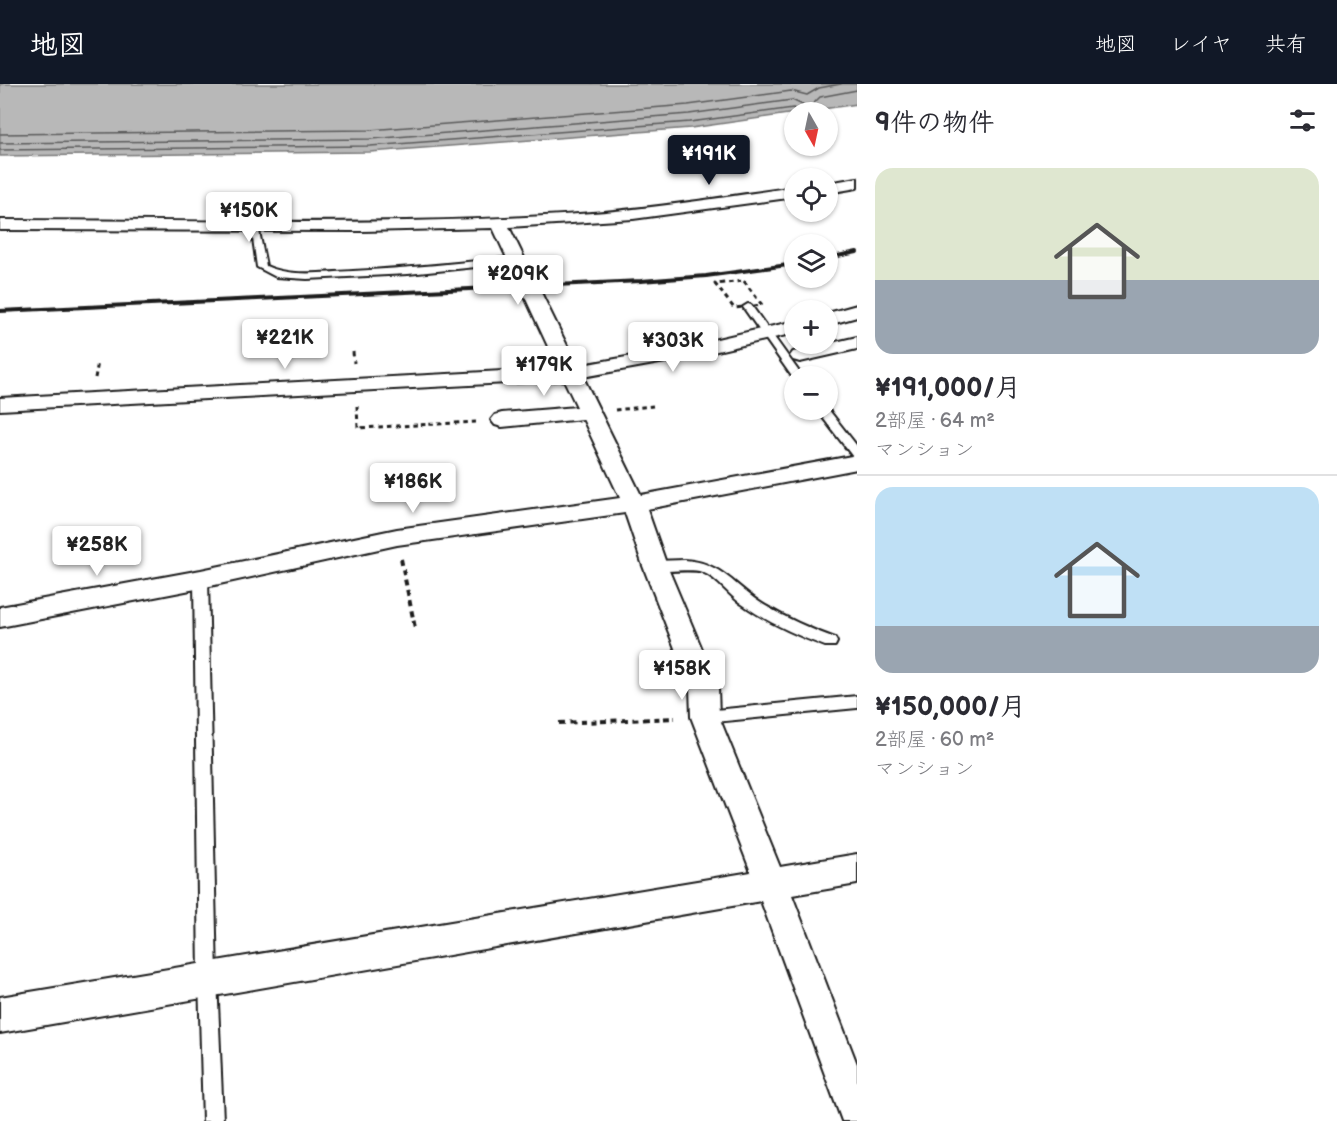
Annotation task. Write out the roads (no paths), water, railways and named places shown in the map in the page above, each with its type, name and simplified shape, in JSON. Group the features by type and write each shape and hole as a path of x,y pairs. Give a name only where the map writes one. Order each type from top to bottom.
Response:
{"street":[{"path":"838,186 857,183"},
{"path":"0,225 363,227 498,222 615,215 784,193"},
{"path":"498,222 573,373 634,504 655,566 704,687 705,717 771,883 857,1113"},
{"path":"838,316 857,311"},
{"path":"0,404 573,373 784,330"},
{"path":"800,356 857,343"},
{"path":"502,420 590,412"},
{"path":"0,616 201,579 397,537 634,504 857,462"},
{"path":"0,1015 857,869"}],"lane":[{"path":"254,226 262,267 276,274 307,276 408,271 515,260"},
{"path":"748,307 790,366"},
{"path":"831,420 857,454"},
{"path":"655,566 701,567 722,577 738,594 775,616 801,631 830,642"},
{"path":"201,579 208,978 213,1121"},
{"path":"705,717 857,702"}],"water":[{"path":"0,84 857,84 857,104 838,107 838,102 784,102 784,115 691,128 370,152 0,156"}],"railway":[{"path":"838,256 857,252"},
{"path":"0,311 641,281 706,276 784,265"}]}
